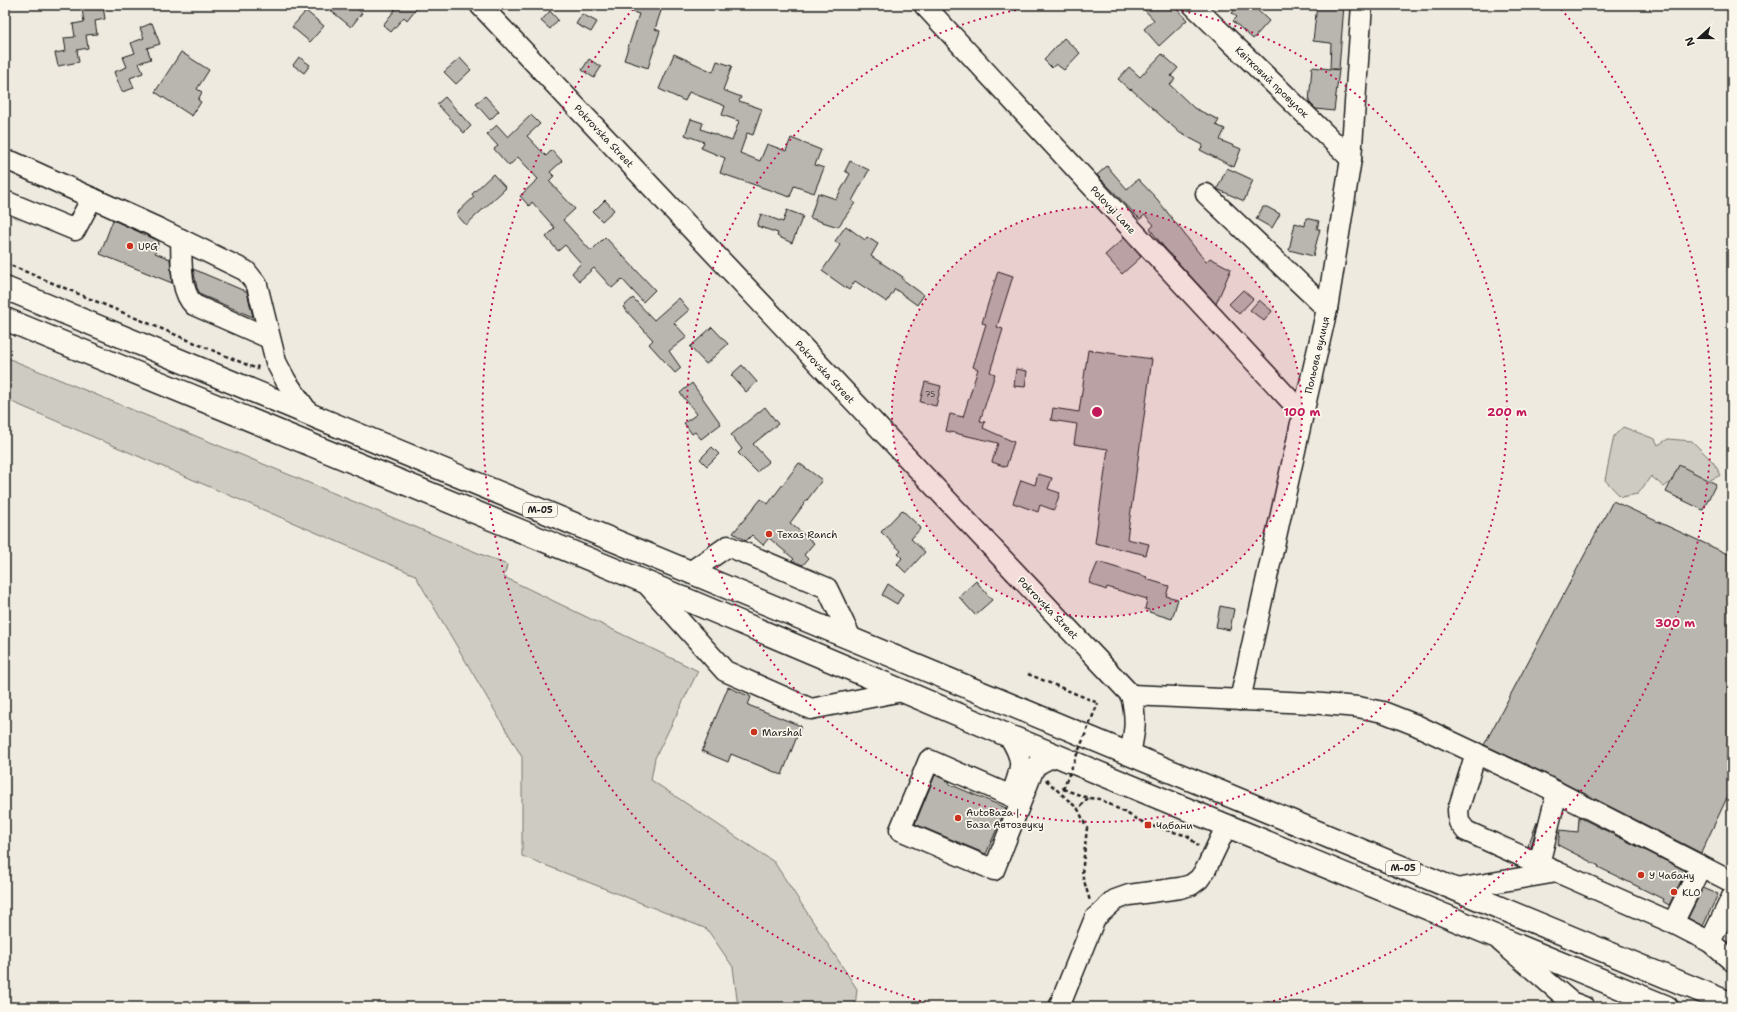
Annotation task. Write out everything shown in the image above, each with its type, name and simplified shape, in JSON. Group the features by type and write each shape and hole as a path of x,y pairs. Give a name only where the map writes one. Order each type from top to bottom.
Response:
{"highway":[{"name":"М-05","path":"5,288 1732,1004"},
{"name":"М-05","path":"5,319 296,440 645,582 1009,736 1667,1007"}],"street":[{"name":"Pokrovska Street","path":"480,5 1131,696"},
{"name":"Polovyi Lane","path":"924,5 1303,414"},
{"name":"Квітковий провулок","path":"1193,5 1351,159"},
{"name":"Польова вулиця","path":"1240,700 1327,309 1351,159 1362,5"},
{"path":"5,162 13,162 181,239 246,271 257,284 276,362 286,381 310,415"},
{"path":"1206,194 1327,309"},
{"path":"5,200 76,230 92,198"},
{"path":"181,239 184,289 188,300 194,305 269,338"},
{"path":"690,572 728,546 827,588 851,638"},
{"path":"645,582 725,671 811,709 902,691"},
{"path":"1130,754 1135,730 1135,713 1131,696 1350,706 1383,712 1416,725 1557,792 1732,882"},
{"path":"1009,736 1016,747 1022,767 1011,796 929,760 900,830 994,870 1034,768 1048,759 1059,756"},
{"path":"1476,753 1458,810 1459,822 1466,831 1673,923 1710,942 1732,961"},
{"path":"1548,868 1557,792"},
{"path":"1059,1007 1095,918 1115,900 1129,895 1180,888 1191,885 1199,879 1206,869 1227,825"},
{"path":"1673,923 1701,866"},
{"path":"1456,890 1548,868"},
{"path":"1710,942 1732,897"},
{"path":"1494,935 1571,1002 1584,1007"}],"path":[{"path":"5,263 257,369 259,358"},
{"path":"1028,674 1098,703 1063,789 1088,798 1100,799 1148,825 1188,836 1201,850"},
{"path":"1034,768 1078,809 1087,828 1082,874 1095,918"},
{"path":"1078,809 1088,798"}],"shaded area":[{"path":"5,357 507,565 504,577 698,671 655,758 651,780 774,862 857,989 855,1007 738,1007 733,967 707,929 522,856 522,757 415,575 5,399"},
{"path":"1623,427 1655,439 1658,445 1668,439 1692,441 1713,462 1721,475 1701,484 1677,477 1664,487 1651,476 1638,494 1621,497 1605,480 1614,436"}],"building":[{"path":"324,5 353,5 362,13 351,27"},
{"path":"390,5 419,5 407,20 404,17 391,32 383,25 395,10"},
{"path":"617,5 663,5 655,29 660,31 648,68 624,60 639,14 617,7"},
{"path":"1140,5 1173,5 1187,20 1159,46 1144,29 1154,20"},
{"path":"1239,5 1252,5 1269,21 1253,39 1233,21 1237,17 1232,13"},
{"path":"1317,5 1344,5 1339,69 1330,69 1331,43 1313,41"},
{"path":"103,6 105,19 95,21 97,34 86,35 88,48 77,50 79,62 58,66 55,53 66,51 64,38 75,37 73,24 84,22 82,9"},
{"path":"306,11 324,26 310,42 292,27"},
{"path":"550,11 558,20 550,29 541,21"},
{"path":"582,14 597,22 591,32 576,24"},
{"path":"152,23 160,44 147,48 151,59 139,63 143,73 130,78 134,88 122,92 114,72 127,67 123,57 135,53 131,43 144,38 140,28"},
{"path":"1064,38 1080,53 1064,70 1056,64 1052,68 1044,60"},
{"path":"181,52 209,70 197,89 202,92 198,100 201,102 192,116 155,92"},
{"path":"674,54 713,72 717,61 732,66 723,90 741,97 739,101 762,109 753,135 747,133 740,153 760,161 767,144 786,151 791,138 821,150 815,165 824,168 814,193 794,186 790,197 720,173 725,158 701,148 704,142 685,135 691,119 703,123 701,129 732,141 739,121 722,115 725,106 689,92 685,101 659,89"},
{"path":"1162,54 1178,68 1171,76 1175,79 1170,85 1194,108 1219,120 1216,125 1225,129 1220,140 1241,149 1234,167 1200,150 1203,145 1180,133 1118,79 1129,67 1140,77"},
{"path":"299,57 310,65 304,73 293,65"},
{"path":"460,58 471,70 456,84 444,72"},
{"path":"589,59 601,67 594,78 582,70"},
{"path":"1312,67 1339,70 1334,111 1316,109 1309,102"},
{"path":"485,96 499,111 490,120 476,104"},
{"path":"445,97 471,126 464,133 437,104"},
{"path":"531,115 540,124 527,136 546,156 552,150 562,161 550,172 554,176 549,181 575,209 563,220 591,251 605,237 655,290 643,302 622,279 612,288 594,268 579,281 572,273 581,263 565,245 558,251 546,237 555,228 532,202 529,206 520,196 538,179 518,157 509,166 494,149 498,146 487,134 497,125 508,137"},
{"path":"850,161 869,170 852,201 855,203 838,227 810,218 818,193 836,199 850,174 845,171"},
{"path":"1107,166 1127,189 1138,179 1157,199 1206,262 1210,258 1231,269 1216,304 1163,246 1150,229 1154,225 1145,215 1140,219 1097,175"},
{"path":"1227,168 1253,180 1244,201 1217,189"},
{"path":"493,174 506,188 466,225 456,214 474,197 472,194"},
{"path":"605,200 614,210 602,221 593,212"},
{"path":"1263,207 1267,207 1280,214 1272,228 1256,219"},
{"path":"787,210 803,216 792,243 777,236 778,233 757,226 761,214 783,222"},
{"path":"1306,218 1319,221 1317,229 1320,229 1313,256 1289,250 1295,223 1305,226"},
{"name":"UPG","path":"113,220 159,241 155,253 170,259 172,283 100,254"},
{"path":"846,226 865,240 867,237 878,244 871,256 903,277 902,279 924,295 917,305 895,289 887,302 855,281 849,290 822,271 840,245 835,241"},
{"path":"1124,238 1141,257 1122,274 1105,255"},
{"path":"193,269 247,292 253,317 201,295 197,288"},
{"path":"998,271 1013,276 997,327 1003,329 990,372 995,374 980,421 985,422 983,428 1014,442 1006,467 992,462 998,443 946,431 950,414 963,417 978,369 973,367 986,324 982,323"},
{"path":"1243,290 1253,299 1239,314 1229,304"},
{"path":"633,298 654,320 679,298 689,310 674,323 687,337 669,351 681,368 675,373 649,344 653,340 623,307"},
{"path":"1259,300 1272,311 1264,321 1250,310"},
{"path":"712,327 728,344 706,364 690,347"},
{"path":"1088,350 1152,359 1127,539 1149,544 1146,555 1095,543 1108,449 1074,444 1077,424 1051,420 1053,408 1079,412"},
{"path":"742,365 757,382 746,392 731,375"},
{"path":"1016,369 1027,371 1025,387 1014,386"},
{"path":"925,382 941,386 936,406 920,402"},
{"path":"692,383 721,424 701,439 695,432 692,434 684,423 697,414 680,393"},
{"path":"765,407 778,424 753,444 769,461 757,472 738,453 742,449 731,435"},
{"path":"712,447 719,454 707,466 700,459"},
{"path":"799,463 822,480 790,523 814,543 804,555 808,559 803,565 792,561 794,559 769,538 763,545 752,535 746,541 733,533 761,499 768,504"},
{"path":"1679,465 1716,484 1703,510 1666,492"},
{"path":"1038,474 1052,478 1048,489 1060,493 1054,510 1040,505 1038,512 1013,503 1021,480 1035,485"},
{"name":"У Чабану","path":"1613,501 1732,556 1732,787 1701,853 1544,773 1484,745"},
{"path":"902,510 921,528 911,539 925,552 906,573 897,564 902,558 898,554 901,551 881,532"},
{"path":"1098,562 1147,577 1146,579 1169,586 1166,596 1178,599 1172,619 1149,612 1149,610 1145,609 1147,599 1107,587 1106,590 1089,583"},
{"path":"976,581 992,600 975,615 959,597"},
{"path":"888,584 903,594 897,604 882,595"},
{"path":"1220,606 1234,609 1230,630 1216,627"},
{"name":"Marshal","path":"728,687 751,697 748,705 801,726 782,775 731,754 728,762 702,751"},
{"name":"AutoBaza | База Автозвуку","path":"935,775 950,782 949,784 1006,808 986,854 915,824"},
{"path":"1579,817 1686,871 1669,905 1662,901 1663,899 1598,867 1599,866 1558,845 1560,830 1578,832"},
{"path":"1538,822 1531,848 1528,846"},
{"path":"1703,888 1718,894 1703,926 1688,918"}],"place":[{"name":"UPG","path":"130,246"},
{"name":"Texas Ranch","path":"769,534"},
{"name":"Marshal","path":"754,732"},
{"name":"AutoBaza | База Автозвуку","path":"958,818"},
{"name":"Чабани","path":"1148,825"},
{"name":"У Чабану","path":"1641,875"},
{"name":"KLO","path":"1674,892"}]}
